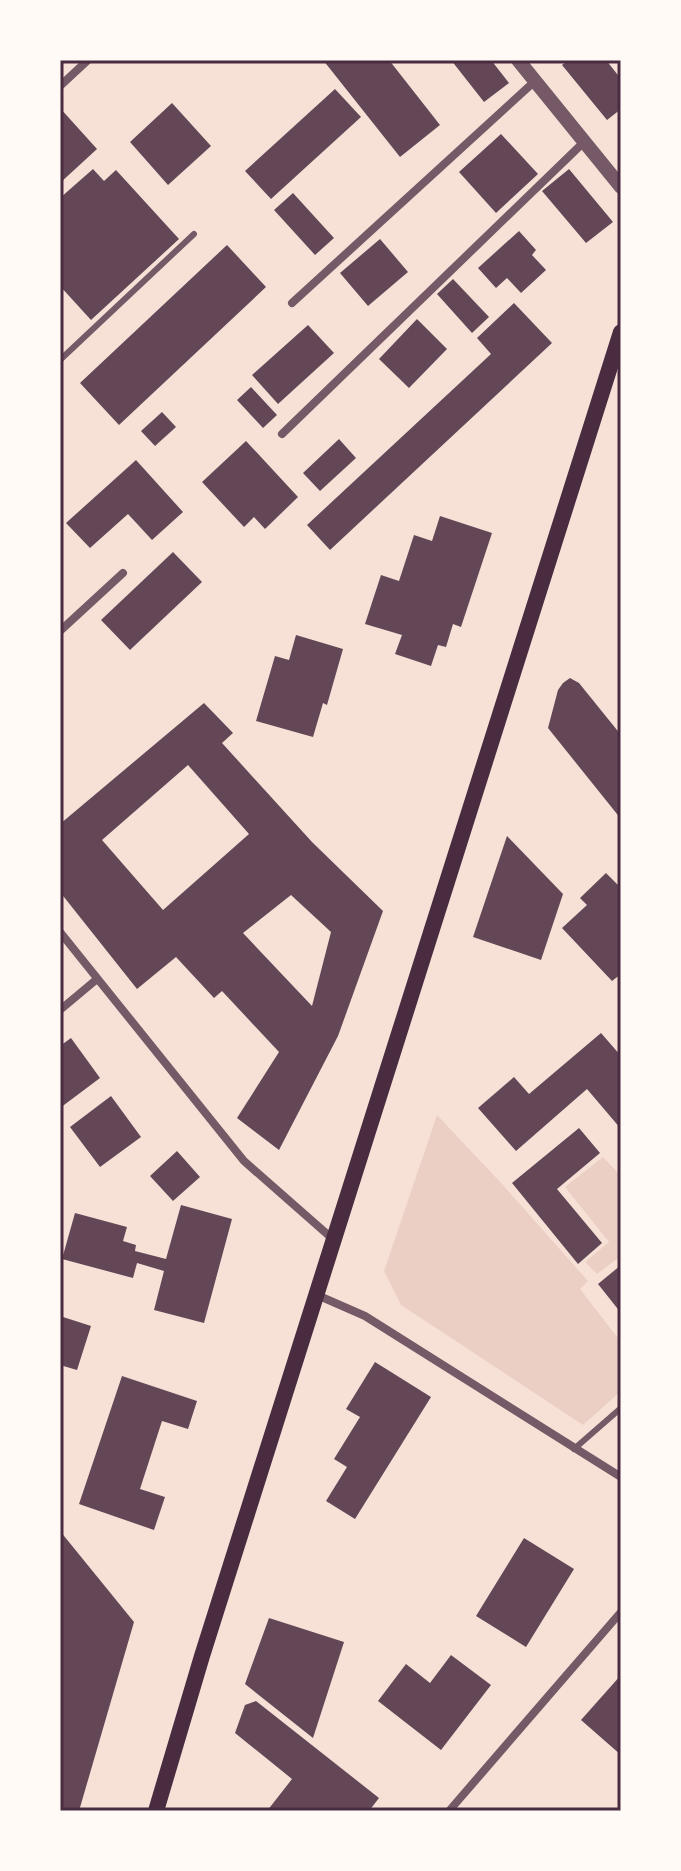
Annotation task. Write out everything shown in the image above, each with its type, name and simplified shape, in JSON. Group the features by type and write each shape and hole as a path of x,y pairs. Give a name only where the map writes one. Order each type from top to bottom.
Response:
{"main road":[{"path":"156,1811 621,332"}],"street":[{"path":"60,86 88,60"},
{"path":"518,60 621,187"},
{"path":"292,303 535,81"},
{"path":"282,434 585,141"},
{"path":"60,631 123,573"},
{"path":"60,932 244,1161 335,1241"},
{"path":"60,1010 97,979"},
{"path":"317,1295 365,1316 621,1477"},
{"path":"449,1811 621,1612"}],"lane":[{"path":"60,360 194,234"},
{"path":"574,1449 621,1408"}],"shaded area":[{"path":"437,1115 588,1281 580,1289 621,1342 621,1391 583,1425 401,1305 384,1271"},
{"path":"603,1157 621,1176 621,1256 597,1274 585,1262 609,1242 565,1187"}],"building":[{"path":"323,60 389,60 440,125 400,157"},
{"path":"451,60 491,60 509,83 484,102"},
{"path":"568,60 606,60 621,79 621,109 607,120 562,65"},
{"path":"335,89 361,117 271,199 245,171"},
{"path":"172,103 211,146 168,185 130,142"},
{"path":"60,108 97,149 60,183"},
{"path":"501,134 538,174 496,213 459,172"},
{"path":"93,169 104,181 116,170 179,239 91,320 60,286 60,198"},
{"path":"569,169 613,222 586,243 542,191"},
{"path":"293,193 334,238 315,255 274,210"},
{"path":"519,231 536,250 532,255 546,270 521,293 507,278 496,288 478,268"},
{"path":"380,239 408,272 368,306 340,273"},
{"path":"227,245 266,287 119,425 80,383"},
{"path":"453,279 489,317 472,333 437,294"},
{"path":"514,303 552,343 330,550 307,525 491,354 477,338"},
{"path":"417,319 447,349 409,388 379,359"},
{"path":"308,325 334,353 278,404 252,375"},
{"path":"251,387 277,415 263,428 237,400"},
{"path":"162,412 176,427 155,446 141,431"},
{"path":"339,439 356,458 320,491 303,473"},
{"path":"246,441 298,497 265,529 254,517 244,527 202,482"},
{"path":"136,460 183,512 152,540 128,514 90,548 66,523"},
{"path":"440,516 492,533 461,627 453,624 446,647 438,645 431,666 395,654 402,635 365,624 381,575 399,581 414,535 432,541"},
{"path":"173,552 202,582 130,650 101,620"},
{"path":"296,635 343,649 327,705 323,703 313,737 256,721 275,656 289,660"},
{"path":"570,678 579,683 621,735 621,819 548,728 558,690"},
{"path":"204,703 233,733 222,743 312,842 383,911 338,1036 279,1150 237,1118 279,1052 222,991 214,998 176,957 137,989 60,892 60,824","holes":["188,765 249,834 163,910 102,840","291,895 331,932 312,1006 243,933"]},
{"path":"507,836 563,894 541,960 473,937"},
{"path":"606,873 621,888 621,974 612,981 562,928 587,905 580,898"},
{"path":"601,1033 621,1056 621,1129 587,1089 516,1151 478,1108 514,1077 529,1094"},
{"path":"71,1038 100,1078 60,1108 60,1046"},
{"path":"111,1096 141,1137 100,1167 70,1127"},
{"path":"579,1128 600,1153 557,1189 602,1243 578,1264 512,1183"},
{"path":"177,1151 200,1177 173,1201 150,1176"},
{"path":"181,1205 232,1219 204,1323 154,1310 164,1271 137,1263 133,1278 62,1259 75,1213 127,1227 123,1241 136,1245 135,1251 166,1259"},
{"path":"621,1265 621,1313 598,1284"},
{"path":"60,1316 91,1326 77,1370 60,1365"},
{"path":"375,1362 431,1397 355,1519 326,1501 347,1467 334,1459 360,1417 346,1409"},
{"path":"122,1376 197,1401 188,1429 162,1421 140,1489 165,1497 154,1530 79,1504"},
{"path":"60,1531 134,1622 79,1811 60,1811"},
{"path":"524,1538 574,1569 526,1647 476,1616"},
{"path":"269,1618 344,1642 313,1738 245,1684"},
{"path":"451,1655 491,1685 441,1750 378,1701 406,1664 430,1683"},
{"path":"621,1675 621,1755 581,1720"},
{"path":"256,1701 379,1798 369,1811 267,1811 292,1779 235,1733 245,1705"}]}
